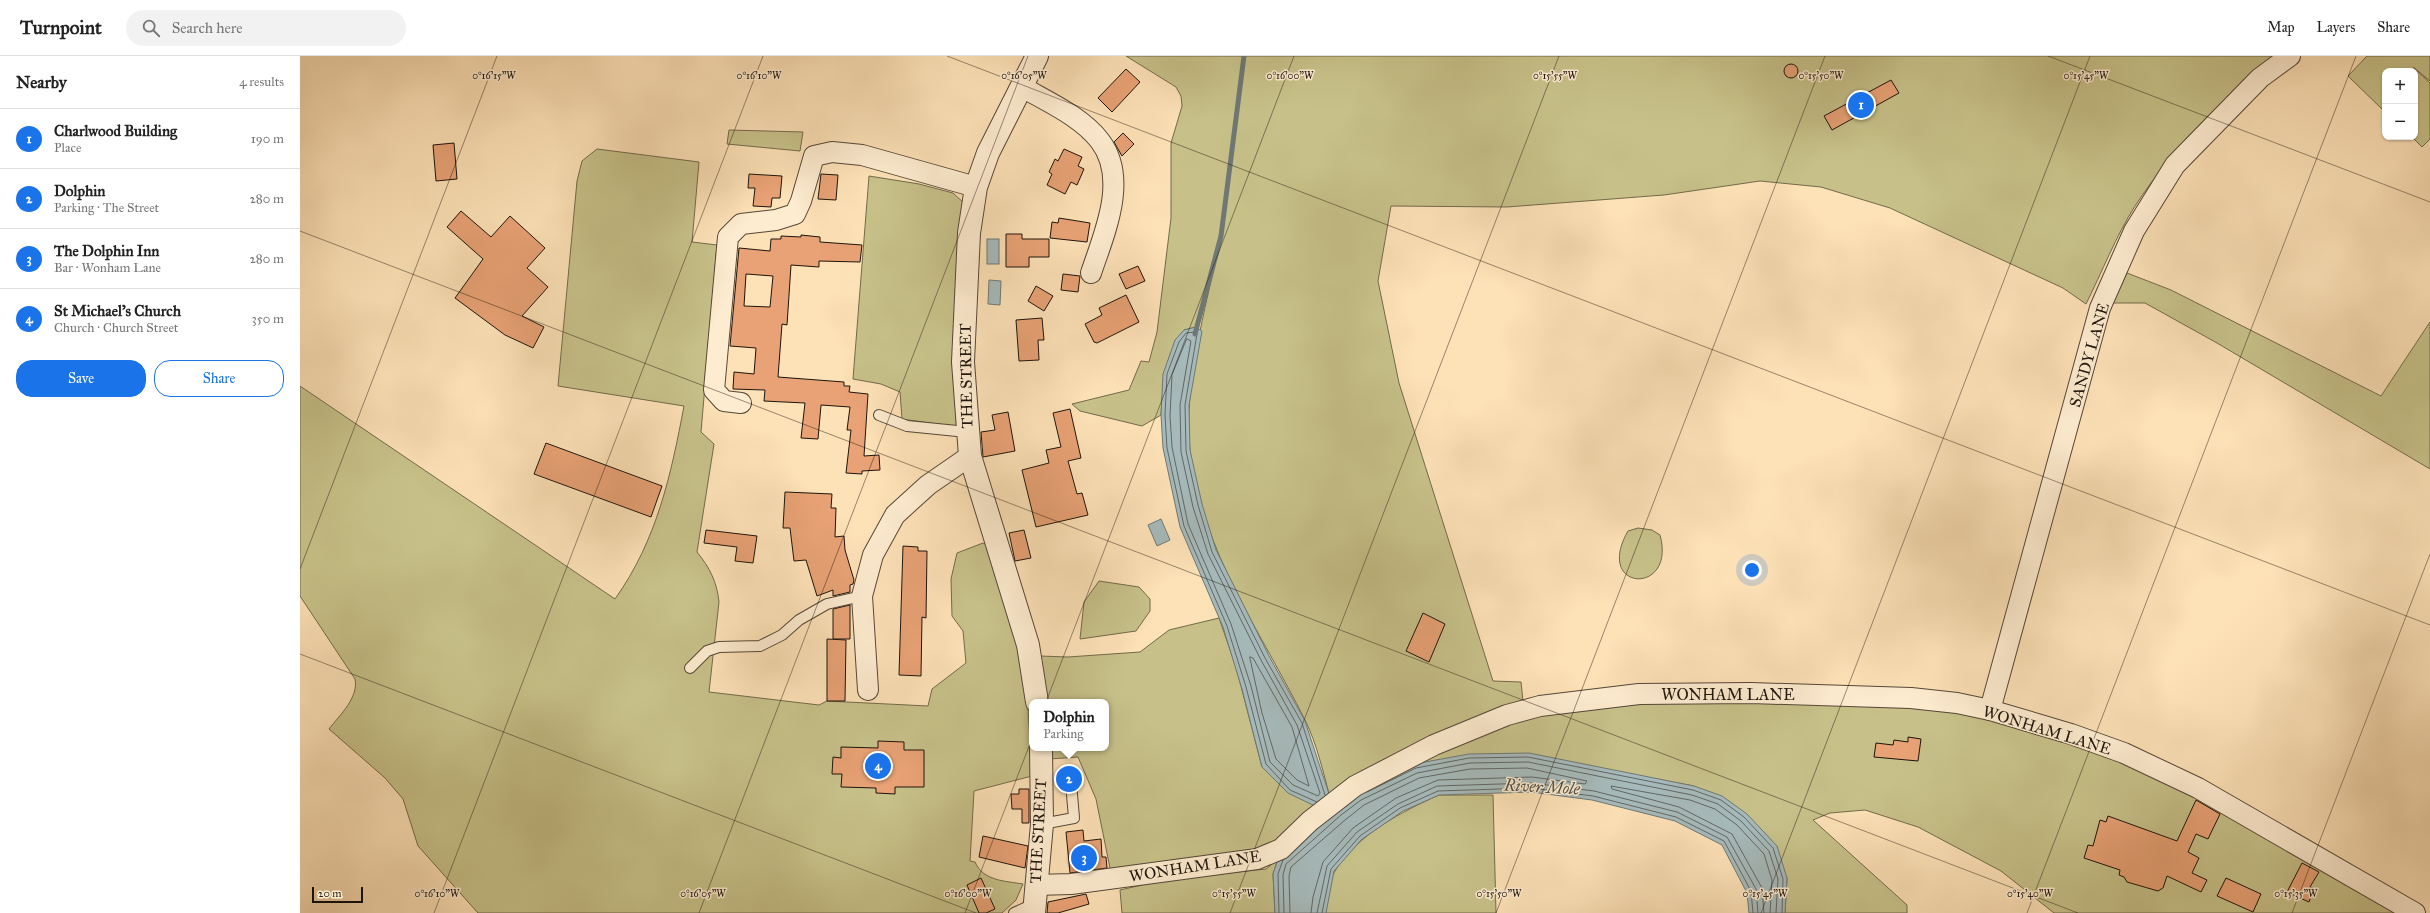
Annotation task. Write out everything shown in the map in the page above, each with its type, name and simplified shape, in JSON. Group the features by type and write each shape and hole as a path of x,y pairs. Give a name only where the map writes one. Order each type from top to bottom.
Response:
{"street":[{"name":"THE STREET","path":"1036,699 1028,645 970,456 967,432 963,362 969,233 976,187 988,153 1037,56"},
{"name":"SANDY LANE","path":"1990,710 2100,308 2134,230 2175,165 2260,78 2290,56"},
{"path":"1022,87 1078,121 1100,141 1109,159 1114,190 1107,225 1091,273"},
{"path":"741,403 724,401 714,390 728,237 741,224 776,220 795,214 801,201 814,156 832,152 862,155 976,187"},
{"path":"868,690 862,596 873,556 895,515 928,485 970,456"},
{"name":"WONHAM LANE","path":"1034,901 1071,884 1257,859 1281,849 1310,821 1355,786 1434,745 1507,715 1540,706 1639,694 1751,693 1911,698 1957,703 1990,710 2077,737 2163,771 2198,788 2415,913"},
{"name":"THE STREET","path":"1034,901 1042,824 1041,751"}],"lane":[{"path":"879,415 906,426 967,432"},
{"path":"690,668 707,651 719,647 760,646 782,635 799,620 827,604 862,596"},
{"path":"1042,824 1074,818 1070,771"},
{"path":"1014,913 1034,901"}],"shaded area":[{"path":"1126,56 2273,56 2235,90 2199,126 2165,164 2135,206 2122,229 2086,304 2063,288 1890,208 1821,187 1760,181 1664,195 1507,207 1391,206 1378,281 1399,383 1493,681 1521,682 1523,701 1330,797 1309,729 1288,687 1235,590 1206,522 1196,487 1190,450 1190,399 1202,320 1219,244 1196,327 1184,330 1177,340 1168,360 1164,381 1161,415 1142,426 1080,411 1072,404 1129,390 1141,361 1149,362 1157,332 1171,218 1171,143 1182,106 1181,96 1176,87"},
{"path":"2367,56 2430,56 2430,81 2418,71 2418,68 2382,68 2382,109 2348,76"},
{"path":"2418,72 2430,83 2430,139 2422,147 2415,140 2418,140"},
{"path":"729,130 803,132 800,151 727,144"},
{"path":"597,149 699,162 692,242 717,245 701,432 714,444 697,552 706,564 712,576 717,588 719,602 709,692 819,705 827,701 928,706 932,689 966,663 963,631 952,616 951,579 957,553 983,543 990,547 1014,630 1027,691 1029,751 1031,751 1032,776 974,791 970,861 975,862 983,873 989,877 1002,881 1023,884 1016,900 1002,913 478,913 418,846 403,799 385,778 329,729 348,706 354,692 355,679 300,596 300,386 615,599 642,554 652,530 668,482 684,406 558,386 577,181 582,161"},
{"path":"869,176 919,184 953,193 965,204 959,427 902,419 900,392 881,384 853,379"},
{"path":"2127,273 2171,290 2381,396 2430,322 2430,469 2217,343 2145,303 2113,303"},
{"path":"1638,528 1652,530 1660,535 1662,555 1657,569 1648,577 1637,579 1627,575 1621,566 1620,551 1628,531"},
{"path":"1099,581 1139,587 1150,599 1150,611 1136,631 1080,639 1084,602"},
{"path":"1219,618 1236,667 1262,767 1319,808 1264,851 1111,873 1096,799 1078,757 1049,759 1048,751 1109,751 1109,699 1045,699 1040,656 1068,657 1140,652 1169,630"},
{"path":"1651,699 1950,707 2067,739 2184,788 2197,799 2221,811 2398,913 2054,913 2001,871 1918,827 1865,810 1830,813 1813,820 1907,905 1907,913 1785,913 1787,878 1694,786 1624,773 1414,764 1522,715"},
{"path":"1439,795 1493,795 1496,913 1326,913 1328,891 1333,875 1356,846 1368,835 1395,817"},
{"path":"1278,859 1273,874 1275,913 1122,913 1120,890 1164,880 1266,869"}],"water":[{"path":"987,239 999,239 999,264 987,264"},
{"path":"989,280 1001,281 1000,305 988,304"},
{"path":"1196,327 1202,331 1189,405 1190,450 1202,504 1216,550 1269,656 1305,721 1330,797 1319,808 1288,793 1262,767 1242,689 1223,627 1180,527 1163,448 1161,415 1163,374 1175,340 1184,330"},
{"path":"1161,519 1170,540 1157,546 1148,525"},
{"name":"River Mole","path":"1529,753 1694,786 1722,796 1747,814 1777,846 1787,878 1785,913 1749,913 1747,893 1722,845 1675,821 1592,800 1531,792 1439,795 1403,811 1362,839 1334,871 1326,913 1275,913 1273,874 1278,859 1335,808 1414,764 1469,754"}],"building":[{"path":"1791,64 1796,66 1798,71 1796,76 1791,78 1786,76 1784,71 1786,66"},
{"path":"1126,69 1140,82 1112,112 1098,98"},
{"path":"1891,80 1899,93 1832,130 1824,116"},
{"path":"1123,133 1134,144 1122,156 1114,142"},
{"path":"454,143 457,179 436,181 433,145"},
{"path":"1064,149 1082,157 1078,166 1084,169 1077,185 1071,182 1065,194 1047,185 1052,174 1049,172 1055,159 1058,161"},
{"path":"749,174 782,176 780,198 772,198 771,207 753,206 755,188 748,188"},
{"path":"821,174 838,175 836,200 818,199"},
{"path":"461,211 491,237 510,216 545,248 527,268 548,287 522,316 544,327 533,348 505,335 455,298 483,259 447,227"},
{"path":"1059,218 1090,223 1087,242 1050,238 1052,222 1058,223"},
{"path":"1006,234 1022,234 1022,239 1049,239 1049,257 1029,257 1029,267 1006,267"},
{"path":"801,235 820,237 820,242 862,245 860,262 819,261 819,267 791,265 787,325 782,324 778,377 844,382 844,386 850,386 849,392 868,394 864,456 879,455 880,470 862,471 862,474 846,473 851,430 847,430 850,407 821,405 818,439 801,438 805,403 764,401 765,390 733,389 734,372 754,374 756,348 730,346 739,248 770,251 771,239 781,239 781,236 801,237","holes":["746,274 773,276 770,307 744,306"]},
{"path":"1138,266 1145,281 1126,289 1119,274"},
{"path":"1063,274 1080,276 1078,292 1061,290"},
{"path":"1036,286 1053,296 1044,311 1028,301"},
{"path":"1126,295 1139,322 1097,343 1094,342 1085,324 1102,315 1099,308"},
{"path":"1042,318 1044,340 1038,340 1039,360 1019,361 1016,320"},
{"path":"1070,409 1081,458 1068,461 1077,494 1082,493 1088,515 1036,527 1022,470 1049,463 1046,450 1061,447 1053,413"},
{"path":"1008,412 1015,451 983,457 981,432 995,430 992,415"},
{"path":"546,443 662,486 651,517 534,474"},
{"path":"785,492 832,494 831,508 836,508 835,537 844,536 845,550 854,580 853,584 850,585 850,592 833,596 833,590 817,596 806,560 794,561 790,528 783,528"},
{"path":"706,530 757,536 753,563 735,561 737,547 704,543"},
{"path":"1024,530 1031,558 1015,561 1009,533"},
{"path":"903,546 918,547 918,551 927,551 926,618 922,617 921,676 899,675"},
{"path":"850,605 850,639 833,639 833,609"},
{"path":"1423,613 1445,624 1429,662 1406,651"},
{"path":"827,639 846,640 845,701 827,701"},
{"path":"1908,737 1921,739 1918,761 1874,757 1876,743 1893,745 1894,740 1908,742"},
{"path":"878,741 904,742 904,750 924,750 924,787 895,787 895,794 876,793 876,788 841,787 842,774 832,774 833,757 841,758 841,747 878,748"},
{"path":"1019,789 1029,789 1029,823 1022,823 1022,809 1012,809 1011,794 1019,794"},
{"path":"2196,800 2220,814 2208,839 2196,834 2188,852 2199,858 2192,873 2207,880 2201,892 2167,876 2163,888 2158,891 2127,882 2124,877 2119,875 2120,870 2084,858 2088,845 2093,846 2100,820 2106,822 2108,816 2177,841"},
{"path":"1083,830 1084,841 1101,839 1102,857 1106,857 1107,868 1070,873 1066,832"},
{"path":"983,836 1028,846 1025,868 979,857"},
{"path":"2302,863 2319,872 2310,887 2314,889 2309,902 2287,892"},
{"path":"981,878 995,909 986,913 979,913 967,885"},
{"path":"2226,878 2261,894 2253,912 2217,896"},
{"path":"1086,894 1089,904 1058,913 1047,913 1048,902"}],"waterway":[{"path":"1195,334 1221,236 1244,56"}],"place":[{"name":"Charlwood Building","path":"1861,105"},
{"name":"St Michael's Church","path":"878,766"},
{"name":"Dolphin","path":"1069,779"},
{"name":"The Dolphin Inn","path":"1084,858"}]}
